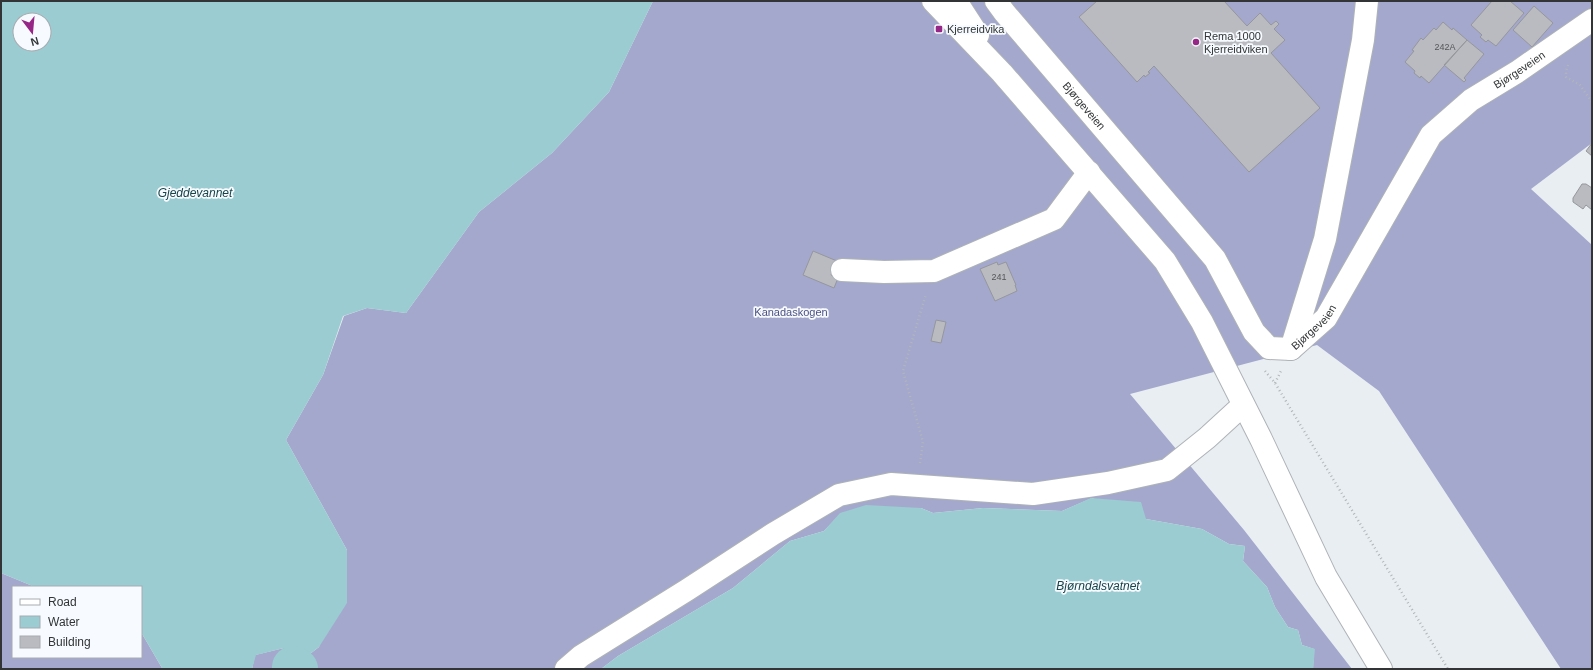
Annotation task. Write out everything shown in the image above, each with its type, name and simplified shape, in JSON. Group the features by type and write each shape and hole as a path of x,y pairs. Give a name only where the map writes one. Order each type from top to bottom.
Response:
{"street":[{"path":"933,1 1002,73 1089,172 1165,262 1202,322 1326,577 1381,669"},
{"path":"956,1 1002,73"},
{"name":"Bjørgeveien","path":"996,1 1214,259 1254,332 1269,348 1291,349 1326,318 1431,135 1471,100 1517,72 1592,20"},
{"path":"1291,349 1325,239 1363,40 1366,1"},
{"path":"842,270 884,272 934,271 1054,219 1089,172"},
{"path":"566,669 581,656 773,534 839,495 891,484 1033,494 1108,483 1168,470 1207,438 1243,405"}],"path":[{"path":"1568,36 1575,49 1566,71 1566,77 1580,85 1592,102"},
{"path":"918,486 923,442 903,371 919,315 934,271"},
{"path":"1275,383 1448,669"}],"green space":[{"name":"Kanadaskogen","path":"653,1 1592,1 1592,143 1531,189 1592,245 1592,669 1561,669 1379,391 1317,345 1130,394 1244,530 1352,669 1313,669 1314,649 1302,645 1298,630 1288,627 1275,607 1267,587 1243,561 1245,546 1229,544 1202,529 1146,519 1092,498 1062,511 983,508 933,513 921,508 841,513 824,531 790,541 733,588 618,656 601,669 252,669 255,655 284,648 293,667 319,647 347,550 286,440 323,375 344,316 367,308 406,313 479,212 552,153 609,92"},
{"path":"1,573 33,586 12,586 12,658 142,658 142,634 162,668 166,669 1,669"}],"water":[{"name":"Gjeddevannet","path":"1,1 653,1 609,92 552,153 479,212 406,313 367,308 343,316 323,375 286,440 347,550 347,603 319,647 293,667 284,648 256,655 252,669 162,668 142,634 142,586 33,586 1,573"},
{"name":"Bjørndalsvatnet","path":"1091,498 1141,502 1146,519 1202,529 1229,544 1245,546 1243,561 1267,587 1275,607 1288,627 1298,630 1302,645 1315,649 1313,669 601,669 618,656 733,588 790,541 824,531 840,513 866,505 921,508 933,513 983,508 1062,511"}],"building":[{"path":"1097,1 1224,1 1247,26 1260,13 1271,25 1276,21 1279,24 1274,29 1285,40 1271,53 1320,108 1249,172 1154,66 1148,72 1150,73 1145,77 1144,75 1137,82 1079,17"},
{"path":"1492,1 1510,1 1524,13 1496,46 1488,40 1486,42 1480,37 1482,35 1471,25"},
{"path":"1534,6 1553,23 1532,47 1513,30"},
{"path":"1443,22 1467,40 1429,83 1421,76 1420,78 1414,73 1415,71 1405,62 1414,51 1412,50 1421,38 1423,40 1434,28 1436,30"},
{"path":"1467,40 1484,54 1464,78 1466,80 1464,82 1444,65"},
{"path":"1592,143 1592,156 1586,151"},
{"path":"1582,184 1586,184 1592,188 1592,210 1586,205 1583,209 1573,202 1573,198"},
{"path":"813,251 837,261 831,275 838,278 834,288 803,275"},
{"path":"997,262 998,265 1006,262 1017,291 995,301 980,269"},
{"path":"936,320 946,322 941,343 931,341"}],"waterway":[{"path":"293,667 297,669"}],"place":[{"name":"Kjerreidvika","path":"939,29"},
{"name":"Rema 1000 Kjerreidviken","path":"1196,42"}]}
